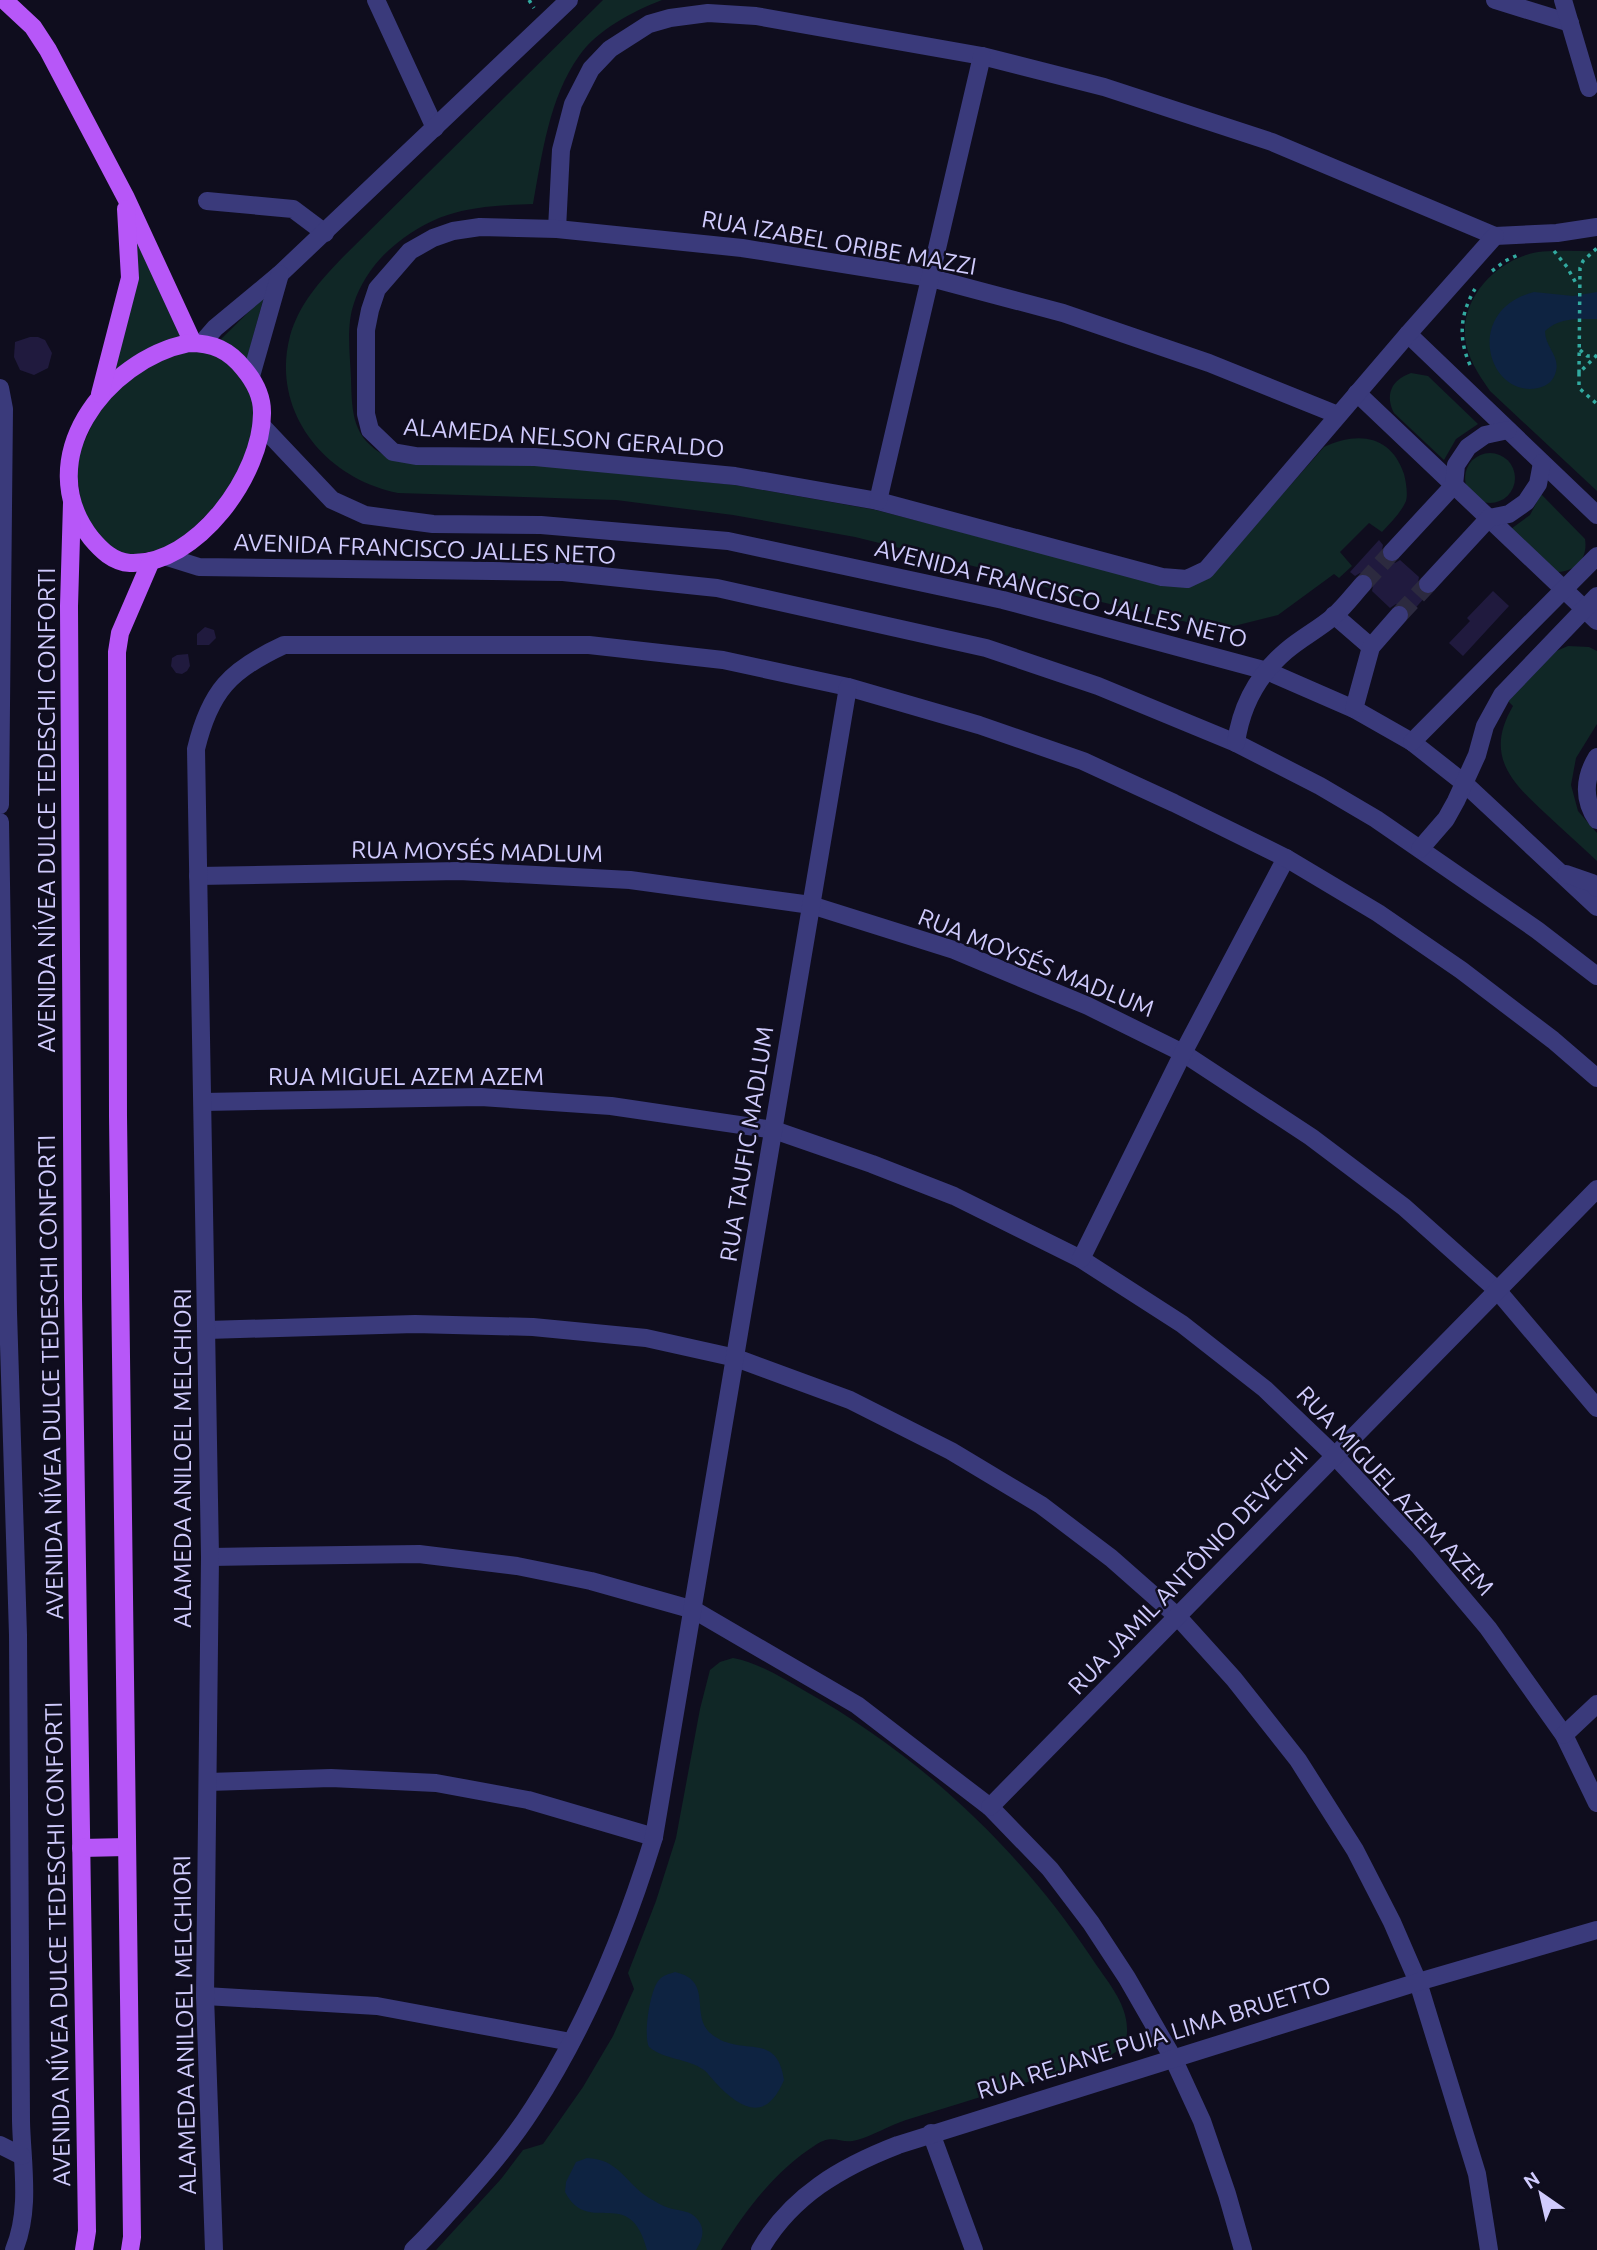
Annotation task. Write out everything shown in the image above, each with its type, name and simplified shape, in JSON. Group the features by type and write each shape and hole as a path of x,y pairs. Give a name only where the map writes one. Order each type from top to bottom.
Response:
{"main road":[{"path":"4,0 33,27 41,39 126,198 197,343"},
{"path":"99,397 121,375 146,359 176,345 197,343 219,347 230,354 251,376 260,396 261,425 245,476 226,506 199,534 159,559 126,563 111,557 83,527 68,489 69,462 78,435 99,397 130,278 126,198"},
{"name":"AVENIDA NÍVEA DULCE TEDESCHI CONFORTI","path":"72,503 69,606 73,1285 87,2231 84,2250"},
{"path":"130,2250 132,2237 118,1115 117,652 120,633 159,559"},
{"path":"81,1848 127,1847"}],"street":[{"path":"376,0 435,128"},
{"path":"197,343 280,274 569,0"},
{"path":"1495,0 1570,23"},
{"path":"1563,0 1589,88"},
{"path":"557,229 561,150 573,104 592,69 610,49 649,24 708,13 755,16 982,56 1104,87 1272,142 1496,236 1597,228"},
{"path":"878,501 982,56"},
{"path":"207,201 293,209 324,233"},
{"name":"RUA IZABEL ORIBE MAZZI","path":"366,330 377,289 410,251 433,238 453,231 480,227 557,229 742,248 931,278 1076,317 1209,363 1338,415"},
{"path":"1338,415 1496,236"},
{"path":"251,376 280,274"},
{"name":"ALAMEDA NELSON GERALDO","path":"366,330 366,414 370,430 393,452 416,456 535,457 735,476 878,501 1162,577 1187,579 1206,570 1338,415"},
{"path":"1408,334 1597,516"},
{"path":"0,388 4,409 0,805"},
{"path":"1357,393 1564,589 1593,609 1502,695 1485,726 1478,755 1446,819 1420,849"},
{"name":"AVENIDA FRANCISCO JALLES NETO","path":"261,425 332,500 365,515 433,524 541,525 728,541 1003,600 1267,671 1354,709 1412,742 1464,783 1597,907"},
{"path":"1392,552 1454,485 1456,465 1468,447 1485,435 1508,430"},
{"path":"1428,584 1489,518 1509,514 1526,502 1538,484 1542,463"},
{"path":"1412,742 1597,556"},
{"name":"AVENIDA FRANCISCO JALLES NETO","path":"159,559 199,567 563,572 717,588 986,648 1098,686 1236,743 1330,792 1420,849 1597,976"},
{"path":"1236,743 1245,705 1267,671 1285,652 1334,615 1363,584"},
{"path":"1334,615 1371,647"},
{"path":"1354,709 1371,647 1399,615"},
{"name":"ALAMEDA ANILOEL MELCHIORI","path":"214,2250 205,1996 209,1557 196,749 202,724 214,697 233,676 256,658 284,645 589,645 723,660 848,687 979,724 1083,761 1286,858 1378,913 1461,970 1553,1040 1597,1078"},
{"name":"RUA TAUFIC MADLUM","path":"413,2250 486,2172 533,2108 571,2042 607,1968 634,1902 654,1837 848,687"},
{"path":"1597,757 1589,773 1586,789 1587,802 1597,820"},
{"path":"0,822 4,1312 18,1635 22,2156 25,2202 20,2235 14,2250"},
{"path":"1081,1259 1183,1053 1286,858"},
{"name":"RUA MOYSÉS MADLUM","path":"198,876 459,871 630,880 811,905 954,950 1088,1006 1183,1053 1332,1152 1404,1207 1497,1290 1597,1408"},
{"path":"1559,872 1591,883 1597,888"},
{"name":"RUA MIGUEL AZEM AZEM","path":"203,1102 481,1097 611,1106 774,1130 954,1196 1081,1259 1182,1324 1265,1389 1335,1456 1418,1545 1488,1628 1564,1735 1597,1803"},
{"name":"RUA JAMIL ANTÔNIO DEVECHI","path":"990,1807 1597,1189"},
{"path":"206,1330 415,1324 533,1327 646,1338 736,1359 850,1400 951,1451 1041,1505 1111,1558 1178,1617 1234,1679 1298,1760 1355,1850 1392,1922 1418,1982 1478,2174 1489,2250"},
{"path":"209,1557 419,1554 516,1566 591,1581 694,1610 857,1705 990,1807 1050,1869 1091,1923 1173,2057 1202,2121 1243,2250"},
{"path":"0,1644 18,1635"},
{"path":"1564,1735 1597,1704"},
{"path":"208,1782 331,1778 436,1783 528,1800 654,1837"},
{"name":"RUA REJANE PUIA LIMA BRUETTO","path":"760,2250 791,2207 828,2178 862,2159 931,2133 1173,2057 1597,1930"},
{"path":"205,1996 377,2006 571,2042"},
{"path":"931,2133 974,2250"},
{"path":"0,2145 22,2156"}],"path":[{"path":"1586,248 1597,248"},
{"path":"1597,248 1583,261 1579,291 1579,388 1597,404"},
{"path":"1546,249 1564,249"},
{"path":"1552,250 1567,267 1579,291"},
{"path":"1483,277 1504,261 1528,251"},
{"path":"1474,374 1461,337 1462,318 1477,287"},
{"path":"1579,349 1587,356 1597,355"},
{"path":"1579,373 1597,355"}],"green space":[{"path":"603,0 662,0 616,22 595,38 579,56 560,90 554,108 533,204 492,206 439,218 406,236 383,255 360,289 354,303 349,331 352,402 360,433 375,449 386,456 535,465 735,485 876,510 1161,584 1211,575 1324,447 1337,442 1361,438 1382,444 1391,451 1404,474 1407,491 1407,498 1401,510 1382,532 1369,523 1340,552 1352,566 1339,578 1334,574 1278,615 1234,626 1191,623 1080,597 977,567 855,537 733,515 616,500 398,493 372,485 348,473 327,457 310,438 296,415 288,391 286,364 290,336 299,314 318,284 343,257"},
{"path":"130,219 186,339 109,381"},
{"path":"1552,251 1597,251 1597,491 1490,391 1471,358 1466,344 1465,323 1468,310 1482,286 1513,260"},
{"path":"264,297 246,362 218,342"},
{"path":"202,350 226,360 249,388 255,409 250,442 237,474 219,502 194,527 169,548 128,556 104,543 83,513 75,462 97,414 116,391 149,365 178,352"},
{"path":"1411,373 1428,376 1478,424 1456,439 1444,460 1394,413 1391,406 1390,394 1394,384"},
{"path":"1490,453 1508,460 1515,478 1508,496 1490,503 1472,496 1465,478 1472,460"},
{"path":"1541,494 1585,539 1583,558 1571,569 1558,572 1508,531 1530,515"},
{"path":"1568,646 1589,647 1597,651 1597,724 1576,758 1571,785 1578,811 1597,833 1597,861 1521,789 1505,765 1501,752 1501,738 1513,706 1508,701 1554,652"},
{"path":"733,1658 752,1663 779,1676 847,1716 888,1744 964,1807 1032,1878 1113,1989 1127,2022 1124,2047 1109,2056 906,2120 857,2140 828,2139 817,2144 775,2178 752,2205 721,2250 436,2250 501,2179 523,2150 543,2144 583,2087 613,2036 634,1989 628,1973 656,1901 676,1838 710,1670 720,1662"}],"water":[{"path":"1534,292 1573,296 1597,292 1597,319 1563,321 1545,331 1556,361 1555,374 1550,382 1542,387 1521,388 1506,380 1496,367 1490,351 1490,333 1497,316 1511,302"},
{"path":"675,1972 695,1983 702,2020 714,2036 725,2042 767,2050 774,2055 784,2080 777,2094 769,2102 761,2107 744,2105 734,2100 704,2070 649,2047 647,2023 653,1993 661,1978"},
{"path":"587,2158 598,2159 614,2167 649,2198 695,2217 702,2231 696,2250 647,2250 640,2230 630,2219 620,2214 586,2211 575,2205 565,2192 566,2182 576,2162"}],"building":[{"path":"30,337 45,340 52,353 48,368 34,375 20,370 14,357 15,342"},
{"path":"1379,540 1383,545 1381,555 1385,561 1395,563 1400,560 1419,577 1417,588 1427,595 1410,614 1406,606 1396,604 1390,608 1372,591 1374,581 1370,575 1360,573 1355,576 1350,572"},
{"path":"1493,591 1509,606 1463,656 1449,643 1470,621 1467,618"},
{"path":"205,627 214,630 216,638 209,645 197,645 197,634"},
{"path":"188,654 190,666 187,671 176,673 171,666 172,658"}],"tunnel":[{"path":"1363,584 1392,552"},
{"path":"1399,615 1428,584"}]}
